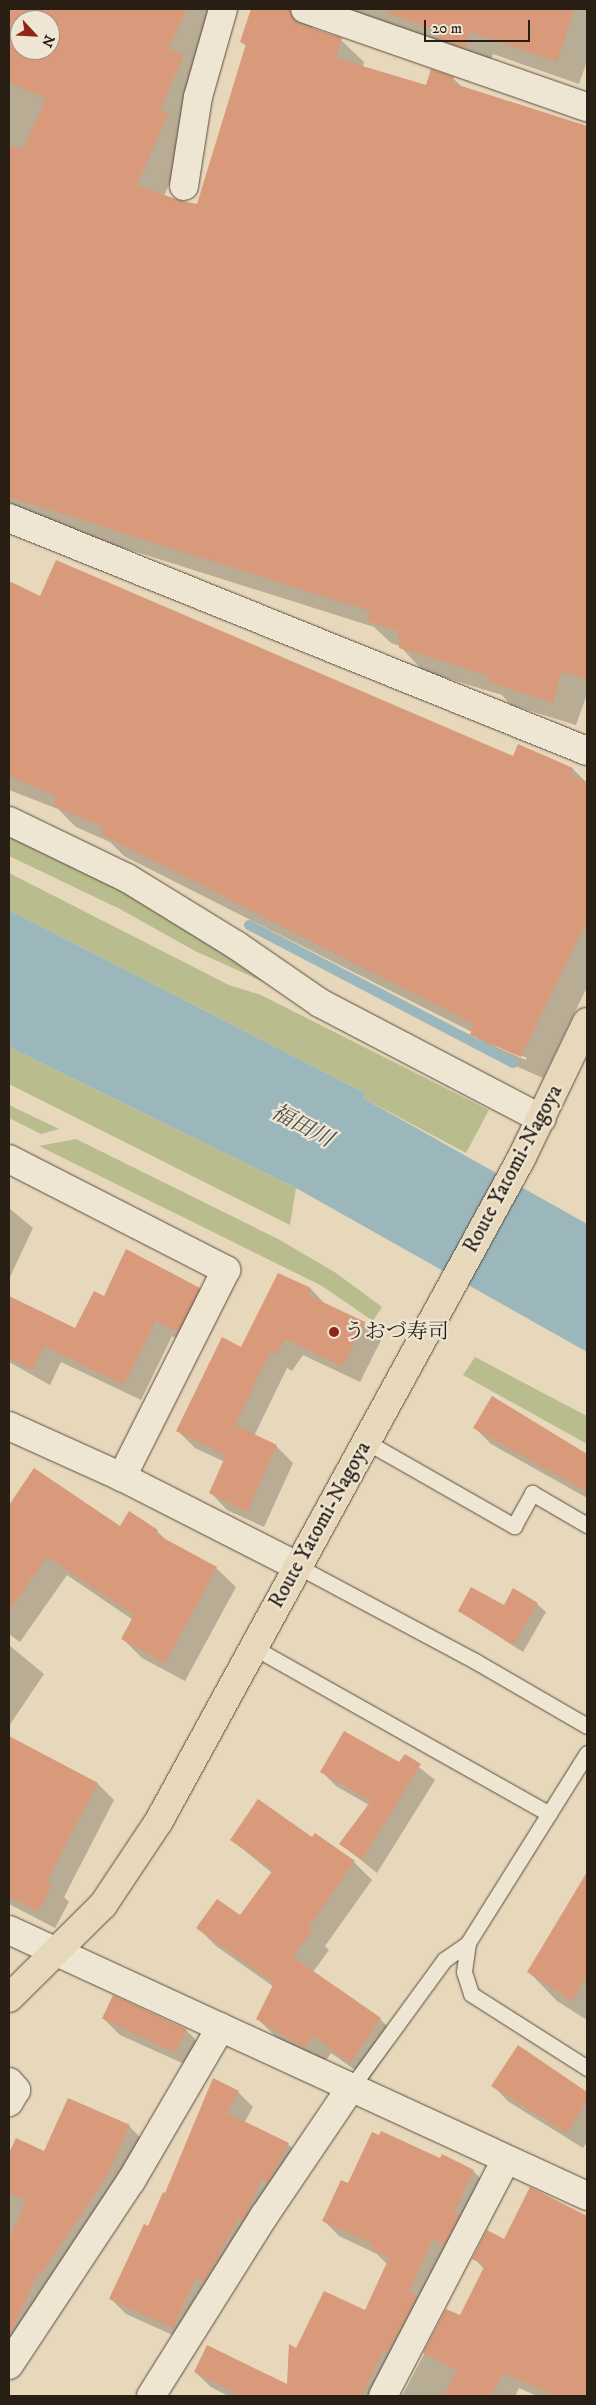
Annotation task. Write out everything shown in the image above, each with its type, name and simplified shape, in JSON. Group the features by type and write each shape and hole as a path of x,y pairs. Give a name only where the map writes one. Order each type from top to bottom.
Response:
{"main road":[{"name":"Route Yatomi-Nagoya","path":"9,1998 58,1952 103,1905 159,1821 365,1441 521,1159 542,1119 587,1022"}],"street":[{"path":"184,186 198,97 222,9"},
{"path":"305,9 587,107"},
{"path":"9,518 587,750"},
{"path":"9,821 127,878 236,945 320,1003 542,1119"},
{"path":"9,1159 226,1270 122,1477"},
{"path":"12,1435 122,1477 297,1566"},
{"path":"9,1930 222,2027 350,2089 587,2196"},
{"path":"9,2365 131,2181 222,2027"},
{"path":"9,2082 16,2090 9,2102"},
{"path":"151,2396 264,2216 350,2089"},
{"path":"383,2396 506,2160"}],"lane":[{"path":"365,1441 514,1526 532,1493 587,1525"},
{"path":"297,1566 475,1661 587,1726"},
{"path":"253,1647 549,1814"},
{"path":"350,2089 444,1960 468,1943 587,1753"},
{"path":"468,1943 464,1972 471,1994 587,2068"}],"green space":[{"path":"9,835 157,906 266,983 195,951 120,909 9,856"},
{"path":"9,873 229,985 261,995 489,1110 466,1153 363,1098 365,1093 9,910"},
{"path":"9,1047 296,1188 290,1225 9,1084"},
{"path":"9,1105 59,1129 41,1134 9,1118"},
{"path":"76,1139 280,1240 336,1273 382,1307 373,1321 322,1286 39,1146"},
{"path":"475,1357 587,1416 587,1444 463,1375"}],"water":[{"name":"福田川","path":"9,910 365,1093 363,1098 587,1224 587,1352 296,1188 9,1047"}],"building":[{"path":"9,9 187,9 169,48 184,55 160,110 169,112 137,185 181,201 197,204 246,44 240,42 251,9 290,9 293,19 299,24 342,38 336,58 426,85 431,69 454,77 452,83 587,126 587,679 562,672 553,703 487,682 489,676 399,648 398,631 367,621 370,611 9,497 9,145 23,149 46,99 9,82"},
{"path":"388,9 575,9 557,62 470,32 464,48 439,39 441,32 387,13"},
{"path":"56,560 513,756 518,744 573,768 570,774 587,782 587,920 521,1057 470,1035 474,1024 101,834 104,827 53,806 56,796 9,776 9,581 40,596"},
{"path":"126,1249 200,1288 178,1332 156,1321 124,1385 44,1346 33,1370 9,1358 9,1296 75,1328 94,1291 104,1296"},
{"path":"278,1273 311,1288 308,1295 365,1322 343,1367 286,1339 275,1355 270,1352 235,1425 277,1445 247,1512 209,1493 226,1455 176,1431 222,1337 241,1347"},
{"path":"492,1396 587,1454 587,1492 473,1428"},
{"path":"34,1468 120,1526 129,1511 158,1530 156,1534 217,1567 165,1663 121,1639 134,1615 47,1557 9,1611 9,1505"},
{"path":"471,1587 504,1605 513,1588 538,1603 514,1645 458,1611"},
{"path":"344,1731 399,1762 405,1754 421,1764 362,1860 339,1844 371,1801 320,1772"},
{"path":"9,1736 98,1783 47,1881 53,1884 38,1912 9,1897"},
{"path":"258,1799 312,1837 315,1833 355,1861 308,1928 312,1931 293,1957 381,2018 350,2063 313,2036 304,2048 256,2019 274,1983 196,1928 217,1899 240,1915 273,1870 230,1840"},
{"path":"587,1872 587,1976 572,2001 527,1972"},
{"path":"113,1995 186,2029 175,2053 102,2019"},
{"path":"518,2045 587,2092 587,2100 567,2133 491,2086"},
{"path":"213,2078 239,2091 227,2113 289,2143 268,2182 262,2179 243,2221 238,2219 204,2282 196,2278 173,2328 109,2299 144,2224 148,2226 163,2192 165,2193"},
{"path":"68,2098 130,2125 106,2178 41,2274 38,2273 9,2337 9,2239 26,2201 9,2193 9,2153 16,2138 44,2151"},
{"path":"381,2131 440,2158 442,2154 474,2170 454,2213 460,2215 444,2245 433,2239 409,2292 418,2296 386,2353 383,2351 362,2396 241,2396 194,2372 207,2345 287,2384 289,2344 296,2348 324,2291 365,2310 389,2258 371,2249 373,2244 322,2221 341,2180 348,2183 372,2132 379,2135"},
{"path":"530,2187 587,2216 587,2396 555,2396 503,2373 491,2396 444,2396 457,2370 423,2353 446,2309 460,2315 485,2265 472,2259 487,2230 504,2239"}],"waterway":[{"path":"249,925 513,1063"}],"place":[{"name":"うおづ寿司","path":"334,1332"}]}
